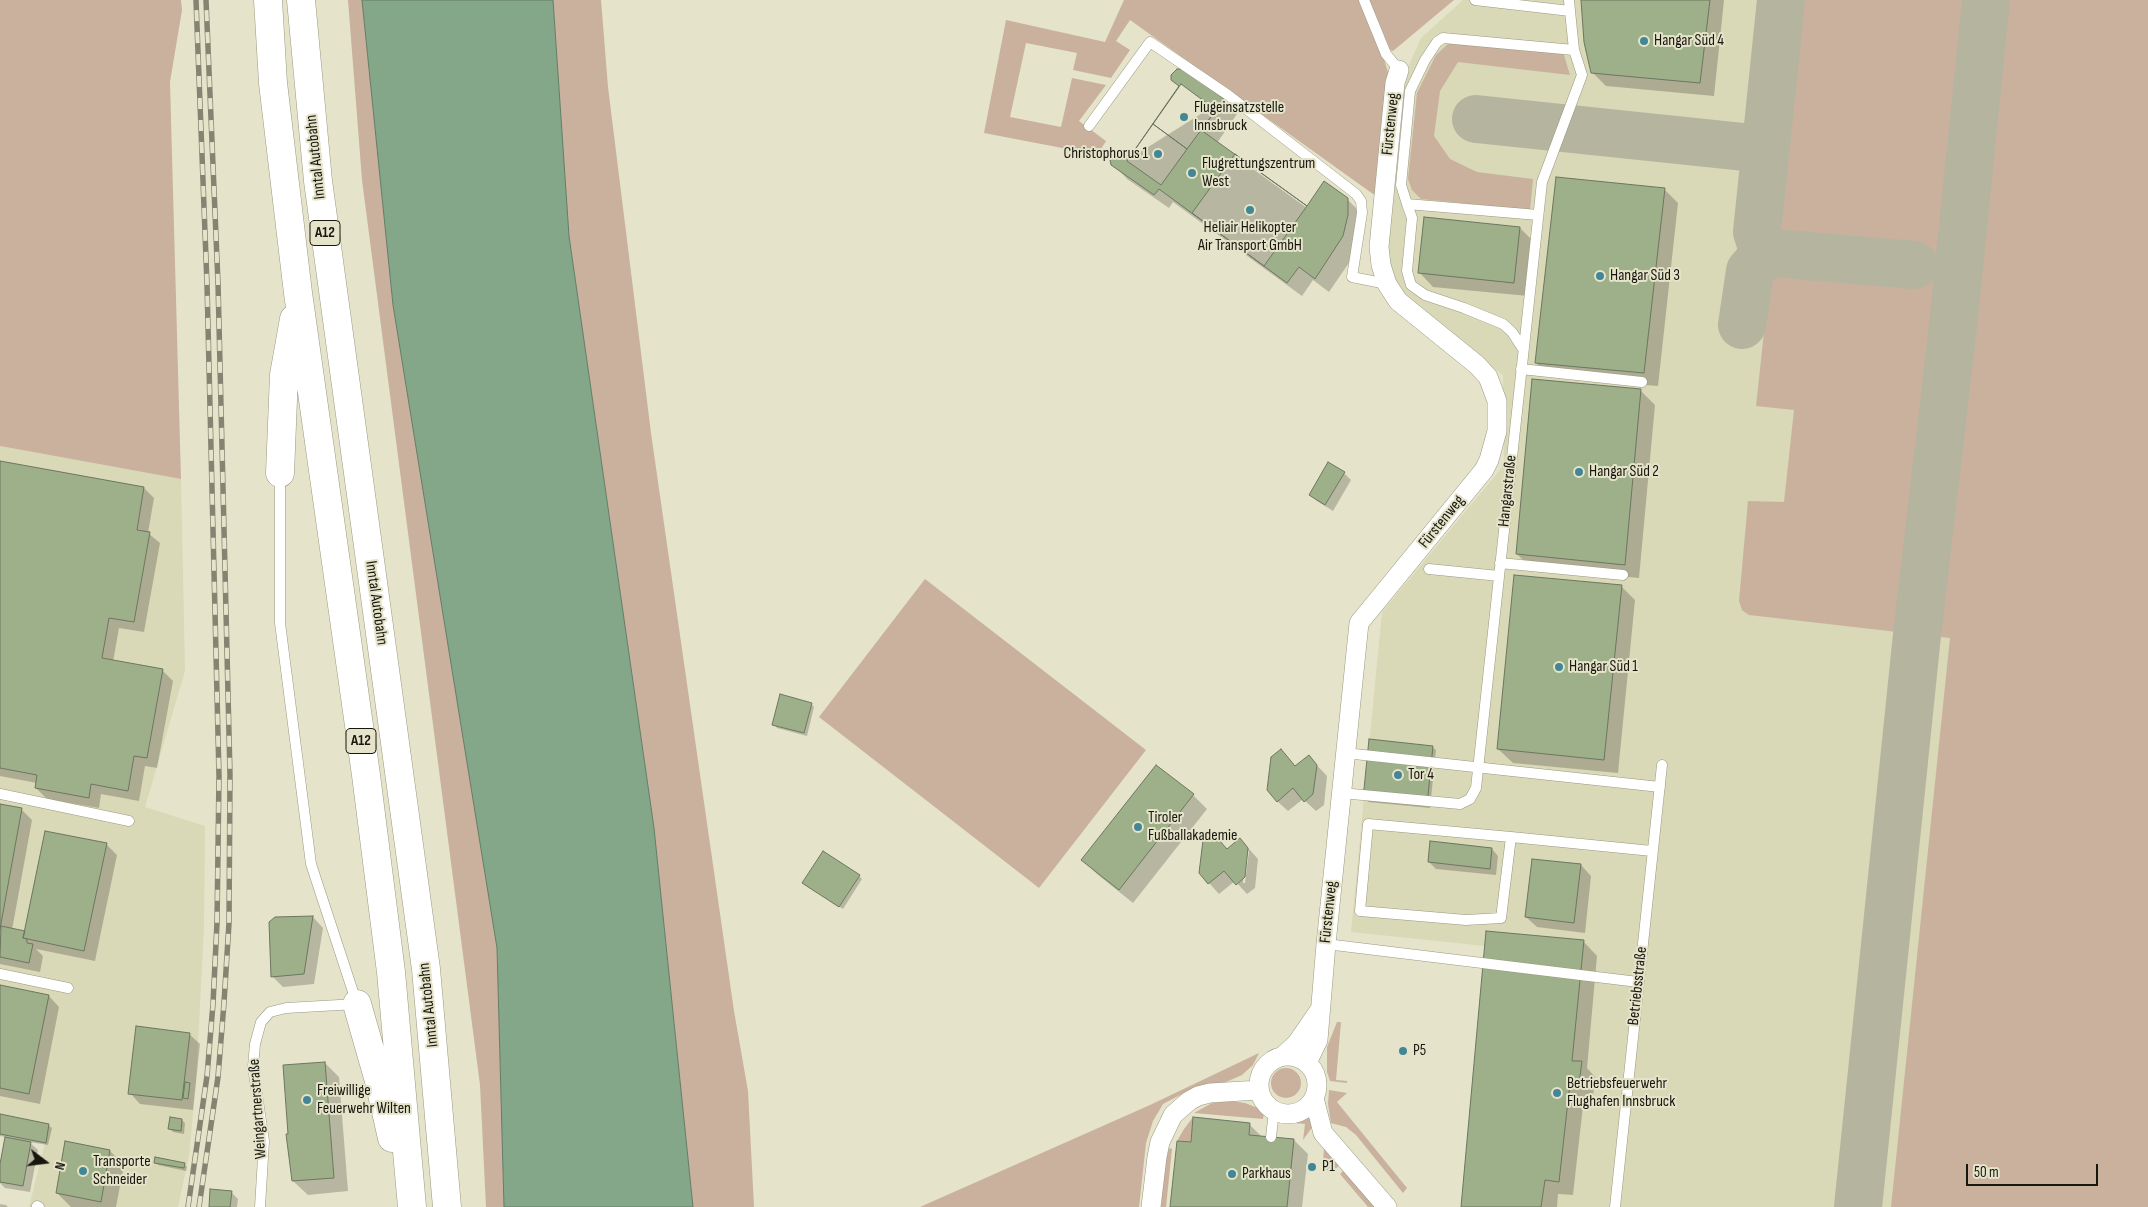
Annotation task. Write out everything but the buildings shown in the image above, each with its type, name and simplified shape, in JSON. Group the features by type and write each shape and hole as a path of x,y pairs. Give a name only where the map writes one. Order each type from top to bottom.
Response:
{"highway":[{"name":"Inntal Autobahn","path":"268,0 273,83 298,293 366,775 391,972 412,1199"},
{"name":"Inntal Autobahn","path":"301,0 318,180 426,969 447,1207"},
{"path":"280,472 284,375 298,293"},
{"path":"356,1004 380,1081 393,1147 412,1199"}],"street":[{"name":"Fürstenweg","path":"1307,1063 1318,1040 1319,1011 1341,792 1360,623 1484,470 1495,444 1497,431 1497,401 1488,377 1476,364 1404,307 1392,295 1379,256 1395,82 1399,70"},
{"name":"Fürstenweg","path":"1283,1056 1297,1043 1319,1011"},
{"path":"1283,1056 1292,1056 1307,1063 1316,1078 1317,1087 1314,1098 1302,1111 1293,1114 1274,1111 1267,1106 1258,1090 1258,1080 1267,1064 1283,1056"},
{"path":"1151,1207 1160,1142 1173,1115 1188,1101 1198,1096 1210,1093 1258,1090"},
{"path":"1314,1098 1323,1133 1387,1207"}],"lane":[{"path":"1364,0 1386,54 1399,70"},
{"path":"1475,0 1570,11"},
{"name":"Hangarstraße","path":"1341,792 1460,804 1466,802 1474,794 1480,768 1500,563 1542,182 1582,76 1574,50 1569,0"},
{"path":"1524,349 1512,332 1503,324 1425,294 1411,285 1407,271 1412,218 1401,185 1410,91 1425,60 1437,42 1443,38 1574,50"},
{"path":"1089,126 1150,42 1228,95 1356,194 1361,201 1362,214 1352,277 1388,284"},
{"path":"1407,204 1538,215"},
{"path":"1522,369 1642,382"},
{"path":"280,472 280,623 311,864 356,1004"},
{"path":"1500,563 1622,576"},
{"path":"1428,568 1499,576"},
{"path":"1345,753 1660,787"},
{"name":"Betriebsstraße","path":"1614,1207 1662,765"},
{"path":"0,794 129,821"},
{"path":"1510,837 1501,918 1466,920 1360,911 1368,824 1510,837 1652,850"},
{"path":"1326,944 1638,982"},
{"path":"0,974 68,988"},
{"name":"Weingartnerstraße","path":"260,1207 264,1141 253,1067 255,1044 261,1022 270,1012 280,1009 296,1006 356,1004"},
{"path":"1271,1137 1274,1111"}],"shaded area":[{"path":"0,0 181,0 182,10 170,82 181,479 0,446"},
{"path":"348,0 362,0 393,305 497,948 504,1207 486,1207 480,1085 362,180"},
{"path":"362,0 553,0 569,236 654,828 693,1207 504,1207 497,948 393,305"},
{"path":"553,0 601,0 608,87 651,433 734,1011 748,1091 754,1207 693,1207 654,828 569,236"},
{"path":"1124,0 1360,0 1383,56 1392,85 1380,199 1130,20 1116,41 1130,50 1111,78 1073,70 1077,53 1026,43 1010,117 1061,127 1072,78 1106,85 1079,121 1106,141 1094,160 1083,152 984,133 1006,20 1105,42"},
{"path":"1369,0 1454,0 1393,51 1390,50"},
{"path":"1463,0 2148,0 2148,1207 1461,1207 1485,946 1351,932 1382,612 1504,465 1503,375 1398,297 1383,256 1400,85 1421,38"},
{"path":"1800,0 2148,0 2148,1207 1891,1207 1950,638 1749,615 1742,610 1739,601 1748,501 1784,502 1794,410 1756,406"},
{"path":"1449,43 1563,52 1570,75 1458,62 1440,91 1434,136 1450,159 1477,172 1533,179 1530,210 1421,199 1412,190 1408,179 1417,93 1436,55"},
{"path":"0,446 181,479 185,671 145,807 205,826 204,927 196,1082 189,1156 178,1207 29,1207 45,1143 0,1134"},
{"path":"925,579 1146,750 1039,888 819,717"},
{"path":"1337,1022 1341,1022 1336,1080 1347,1081 1347,1083 1330,1081 1327,1072 1327,1047"},
{"path":"1259,1053 1253,1065 1242,1075 1219,1085 1186,1092 1163,1104 1153,1121 1146,1143 1139,1207 920,1207 1150,1105"},
{"path":"1286,1068 1297,1072 1301,1083 1297,1094 1286,1098 1275,1094 1271,1083 1275,1072"},
{"path":"1329,1090 1347,1093 1337,1102 1407,1188 1403,1193 1356,1135 1346,1127 1331,1123 1328,1104"},
{"path":"1230,1101 1245,1103 1255,1107 1264,1113 1263,1119 1194,1113 1212,1103"},
{"path":"1309,1115 1313,1126 1303,1140 1305,1124 1283,1122 1298,1121"},
{"path":"1193,1117 1191,1142 1177,1141 1184,1129"},
{"path":"1324,1146 1343,1162 1332,1172 1323,1166"},
{"path":"1169,1148 1172,1149 1166,1207 1161,1207 1164,1170"},
{"path":"1346,1168 1377,1207 1368,1207 1340,1174"}],"taxiway":[{"path":"1781,0 1757,232 1760,241 1764,247 1773,253 1914,265"},
{"path":"1858,1207 1917,635 1953,326 1986,0"},
{"path":"1476,119 1744,147"},
{"path":"1742,325 1750,271 1762,257 1773,253"}],"railway":[{"path":"188,1207 207,1076 213,1004 217,923 219,776 207,284 196,0"},
{"path":"199,1207 218,1077 224,1003 229,923 230,775 218,283 206,0"}],"place":[{"name":"Hangar Süd 4","path":"1644,41"},
{"name":"Flugeinsatzstelle Innsbruck","path":"1184,117"},
{"name":"Christophorus 1","path":"1158,154"},
{"name":"Flugrettungszentrum West","path":"1192,173"},
{"name":"Heliair Helikopter Air Transport GmbH","path":"1250,210"},
{"name":"Hangar Süd 3","path":"1600,276"},
{"name":"Hangar Süd 2","path":"1579,472"},
{"name":"Hangar Süd 1","path":"1559,667"},
{"name":"Tor 4","path":"1398,775"},
{"name":"Tiroler Fußballakademie","path":"1138,827"},
{"name":"P5","path":"1403,1051"},
{"name":"Betriebsfeuerwehr Flughafen Innsbruck","path":"1557,1093"},
{"name":"Freiwillige Feuerwehr Wilten","path":"307,1100"},
{"name":"P1","path":"1312,1167"},
{"name":"Transporte Schneider","path":"83,1171"},
{"name":"Parkhaus","path":"1232,1174"}]}
